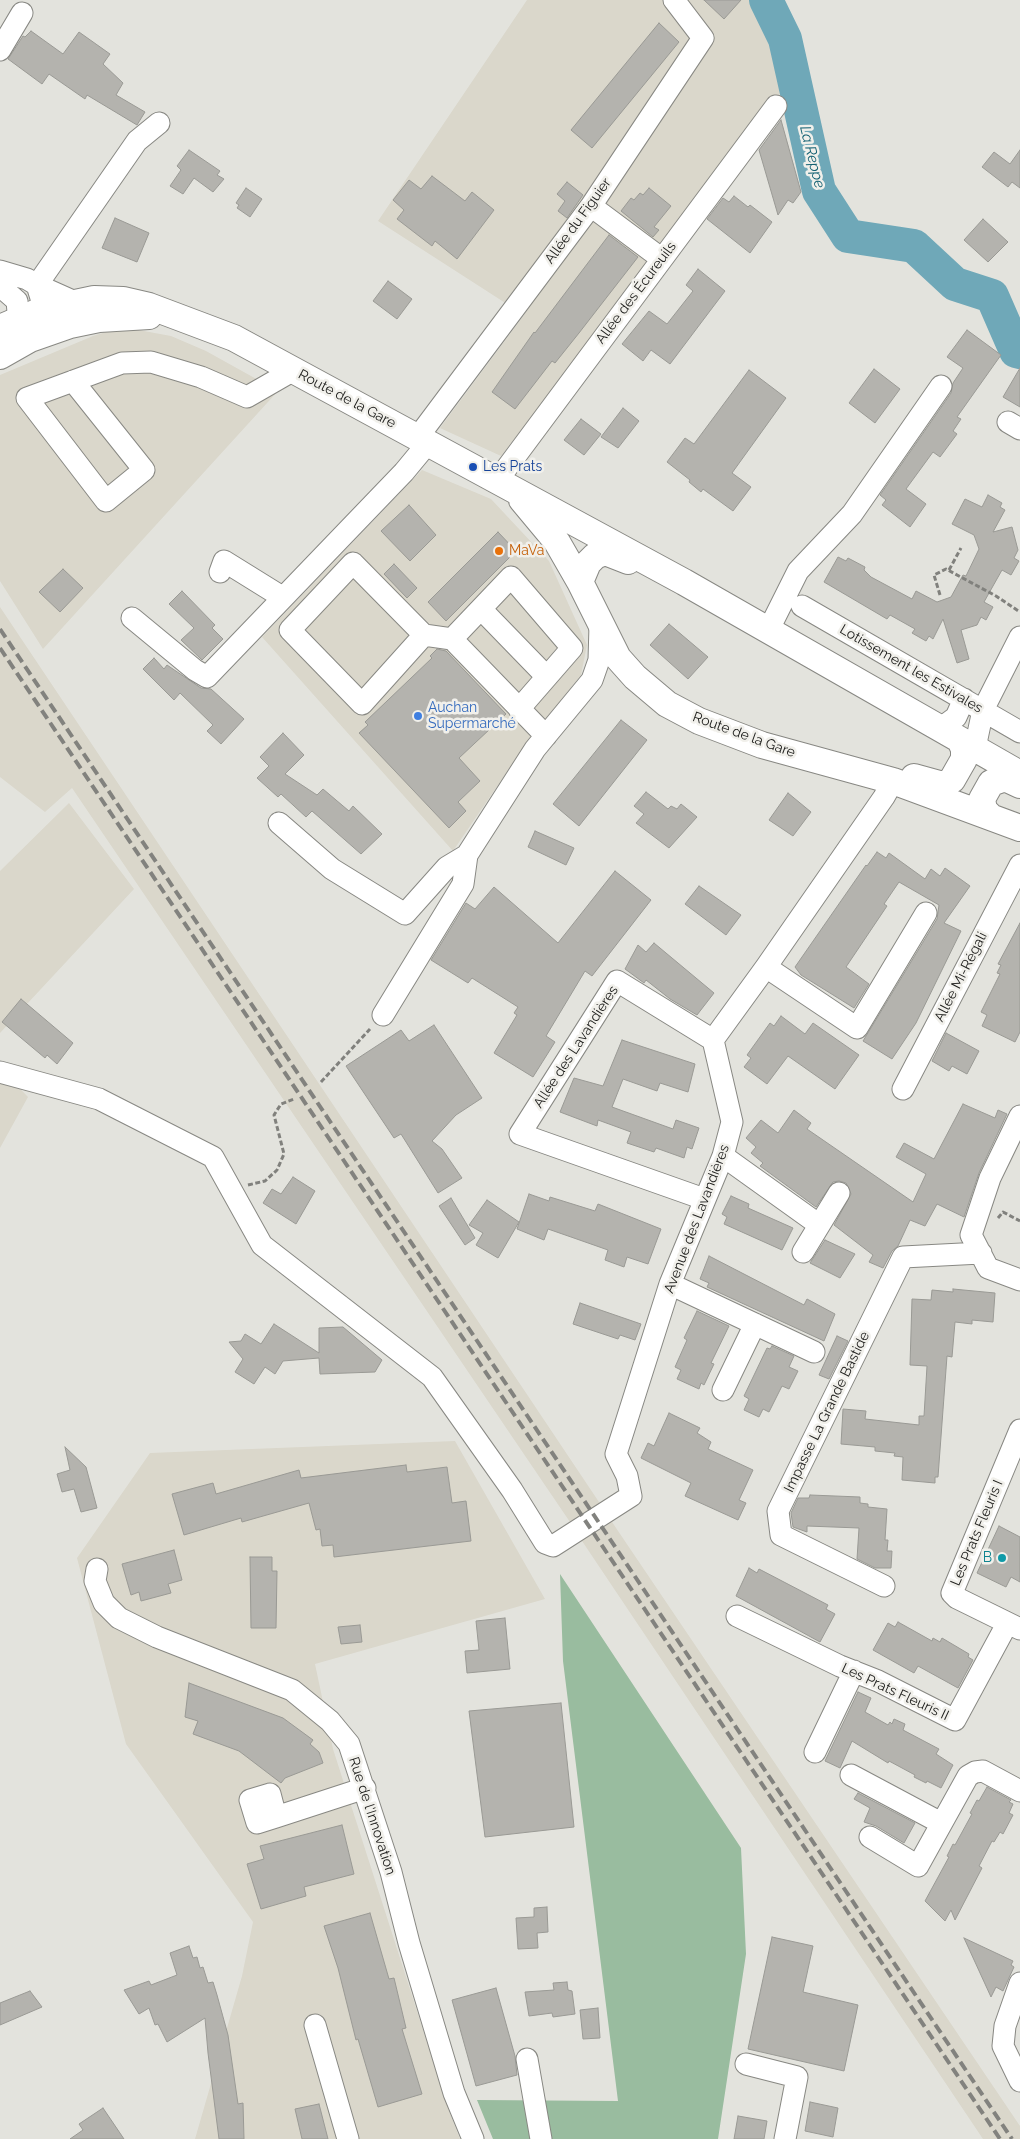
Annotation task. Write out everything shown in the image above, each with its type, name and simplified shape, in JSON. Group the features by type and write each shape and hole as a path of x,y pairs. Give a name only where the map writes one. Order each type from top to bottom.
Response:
{"main road":[{"name":"Route de la Gare","path":"31,312 94,299 122,300 149,306 234,338 769,629 1020,774"},
{"name":"Route de la Gare","path":"31,312 99,319 179,318"},
{"name":"Route de la Gare","path":"0,356 30,339 31,312"},
{"name":"Route de la Gare","path":"504,485 557,542 580,582 618,658 635,677 667,704 699,721 762,745 893,782 1020,828"},
{"path":"580,582 588,563 605,552 672,583 684,582"},
{"path":"893,782 908,775 943,785 952,780 964,759 964,749 959,739"},
{"path":"991,817 984,810 982,799 991,783 1005,778 1020,785"}],"street":[{"name":"Allée du Figuier","path":"132,618 206,677 404,472 423,440 591,206 703,38 674,0"},
{"path":"0,50 22,13"},
{"name":"Allée des Écureuils","path":"504,485 662,259 776,106"},
{"path":"0,344 31,312 137,141 158,123"},
{"path":"591,206 662,259"},
{"path":"0,271 16,274 31,312"},
{"path":"0,286 31,312"},
{"path":"73,381 144,470 106,501 27,398 73,381 122,363 151,362 201,376 247,397 294,370"},
{"path":"769,629 798,571 852,514 941,386"},
{"path":"220,572 224,560 282,597"},
{"path":"424,635 362,704 290,630 353,563 424,635 452,639 546,736"},
{"path":"452,639 511,578 572,648 519,709"},
{"name":"Lotissement les Estivales","path":"802,606 1020,732"},
{"path":"481,609 546,676"},
{"path":"383,1015 463,884 468,856 535,749 592,680 599,660 600,625"},
{"path":"959,739 983,710 1020,637"},
{"path":"592,680 605,675 635,677"},
{"path":"959,739 956,717 964,699"},
{"path":"713,1040 893,782"},
{"path":"279,822 332,869 405,914 447,867 468,856"},
{"name":"Allée Mi-Régali","path":"902,1090 1020,865"},
{"path":"766,966 858,1028 926,913"},
{"name":"Allée des Lavandières","path":"704,1199 520,1134 617,981 713,1040"},
{"name":"Avenue des Lavandières","path":"231,1189 262,1245 432,1377 512,1490 545,1543 553,1546 631,1496 627,1476 616,1454 670,1284 723,1156 732,1122 713,1040"},
{"path":"0,1072 99,1099 204,1152 213,1157 231,1189"},
{"path":"1020,1116 990,1178 971,1235 988,1268 1020,1280"},
{"path":"723,1156 818,1224"},
{"path":"803,1252 818,1224 839,1193"},
{"name":"Impasse La Grande Bastide","path":"884,1586 781,1535 778,1511 903,1257 981,1254"},
{"path":"670,1284 814,1352"},
{"path":"723,1390 755,1324"},
{"name":"Les Prats Fleuris I","path":"1013,1627 957,1598 952,1593 1020,1430"},
{"name":"Rue de l'Innovation","path":"97,1570 95,1581 104,1603 119,1618 157,1637 292,1690 330,1721 349,1744 365,1788 454,2093 473,2139"},
{"name":"Les Prats Fleuris II","path":"737,1616 854,1671 878,1680 955,1720 1013,1627"},
{"path":"815,1752 854,1671"},
{"path":"870,1838 918,1866 968,1776 975,1772 983,1771 1020,1791"},
{"path":"851,1775 941,1823"},
{"path":"276,1817 365,1788"},
{"path":"1020,1983 1004,2026 1003,2046 1020,2081"},
{"path":"315,2025 348,2139"},
{"path":"527,2059 541,2139"},
{"path":"746,2064 797,2076 785,2139"}],"path":[{"path":"949,570 961,548"},
{"path":"940,595 934,575 946,569 996,596 1020,612"},
{"path":"321,1082 383,1015"},
{"path":"231,1189 265,1181 277,1170 284,1154 274,1115 281,1104 294,1099"}],"shaded area":[{"path":"527,0 752,0 785,87 501,456 440,428 524,315 378,221"},
{"path":"122,327 171,336 206,351 278,391 43,649 0,581 0,375 93,336"},
{"path":"422,470 491,499 549,561 587,645 581,675 526,744 453,851 262,637"},
{"path":"0,607 601,1505 572,1525 72,788 45,812 0,777"},
{"path":"69,803 134,889 0,1033 0,871"},
{"path":"0,1068 28,1097 0,1148"},
{"path":"455,1441 545,1599 315,1664 333,1749 449,2111 460,2139 195,2139 242,1976 253,1922 126,1744 77,1558 150,1453"},
{"path":"612,1522 1020,2126 1020,2139 983,2139 582,1541"}],"green space":[{"path":"560,1574 741,1848 746,1954 718,2139 493,2139 477,2100 618,2101 563,1661"}],"building":[{"path":"704,0 741,0 724,19"},
{"path":"659,23 679,42 592,148 571,130"},
{"path":"31,31 63,54 79,32 110,54 103,64 123,83 116,95 145,112 137,125 87,95 85,99 49,74 42,84 8,59 23,36 25,37"},
{"path":"781,120 801,192 793,203 788,200 778,215 759,150"},
{"path":"189,150 220,171 217,175 224,179 213,192 194,178 183,194 170,186 181,170 177,166"},
{"path":"1020,150 1020,188 1012,182 1008,187 982,167 994,152 1010,164"},
{"path":"432,176 465,201 472,192 494,210 457,259 435,241 432,246 397,219 404,210 393,200 409,180 421,189"},
{"path":"567,182 583,195 567,218 558,211 565,201 557,194"},
{"path":"246,188 262,199 250,217 237,208 239,205 236,203"},
{"path":"649,188 671,206 654,227 659,230 653,237 621,211 631,198 634,200 640,193 643,195"},
{"path":"734,196 748,207 750,205 772,222 750,253 707,219 723,198 729,202"},
{"path":"115,218 149,233 137,262 102,248"},
{"path":"983,219 1008,242 988,262 964,240"},
{"path":"609,235 638,257 555,363 552,361 515,409 492,392 534,332"},
{"path":"698,269 725,291 670,364 651,350 643,361 622,344 649,311 667,324 693,291 686,285"},
{"path":"388,281 412,299 397,319 373,301"},
{"path":"967,330 1001,355 957,417 961,419 953,431 957,434 940,457 933,452 906,489 926,504 910,527 882,505 886,500 880,495 951,393 953,383 963,368 947,357"},
{"path":"1020,368 1020,407 1003,397"},
{"path":"874,369 900,389 875,423 849,403"},
{"path":"749,370 786,398 732,473 751,487 733,511 703,489 701,492 689,482 690,480 667,462 685,438 694,444"},
{"path":"623,408 639,421 618,448 601,437"},
{"path":"581,419 601,434 584,455 564,440"},
{"path":"988,495 1002,503 1000,507 1005,510 993,532 1012,527 1018,550 1014,558 1019,561 1011,575 1002,570 984,602 993,607 986,620 981,617 977,625 961,630 969,659 957,663 943,619 933,639 929,636 926,641 912,633 915,629 890,615 887,619 824,582 838,557 846,561 848,558 865,567 864,570 871,577 912,599 916,591 937,602 951,597 963,575 966,576 979,549 974,535 952,524 965,499 982,507"},
{"path":"409,505 436,535 410,561 381,531"},
{"path":"498,532 516,551 446,621 428,602"},
{"path":"394,564 417,588 407,598 384,574"},
{"path":"63,569 83,588 60,612 39,592"},
{"path":"182,591 215,625 212,628 223,639 202,660 181,640 194,628 169,604"},
{"path":"669,624 708,657 688,679 650,645"},
{"path":"437,649 446,651 506,714 459,758 480,781 458,802 466,811 449,828 359,733 368,725 365,722 432,658 430,656"},
{"path":"154,658 164,669 167,665 201,688 211,689 244,719 221,744 207,731 213,725 180,693 174,700 143,669"},
{"path":"621,720 647,740 579,826 553,804"},
{"path":"283,733 304,755 285,774 317,795 323,789 349,811 353,806 382,834 361,854 312,811 306,817 281,794 278,797 257,778 269,766 260,757"},
{"path":"646,792 668,809 671,806 677,809 681,804 697,817 669,848 636,823 644,814 634,806"},
{"path":"788,793 811,812 793,836 769,820"},
{"path":"535,831 574,848 566,865 528,847"},
{"path":"877,852 886,858 889,853 925,879 931,869 940,876 945,868 970,886 944,923 961,931 916,1023 892,1059 863,1041 937,919 939,905 899,882 884,904 887,906 846,967 869,984 854,1008 801,975 795,967"},
{"path":"615,871 651,900 592,976 585,971 546,1036 555,1042 533,1077 494,1053 517,1015 514,1013 518,1007 472,978 468,983 431,960 466,903 475,909 494,887 558,943"},
{"path":"699,886 741,915 726,935 685,904"},
{"path":"1020,923 1020,1032 1015,1042 982,1026 987,1015 981,1012 1000,974 997,973 1001,965 998,964"},
{"path":"654,943 714,993 697,1015 670,999 646,980 644,983 625,969 638,945 646,952"},
{"path":"21,999 73,1043 57,1064 47,1055 45,1058 2,1022"},
{"path":"781,1016 805,1034 813,1023 859,1055 835,1089 788,1056 767,1084 744,1067 751,1058 747,1055 770,1023 774,1026"},
{"path":"434,1025 482,1098 456,1115 432,1141 442,1149 462,1178 438,1193 401,1134 394,1138 346,1066 401,1030 409,1041"},
{"path":"946,1033 979,1051 967,1074 952,1066 949,1071 932,1061"},
{"path":"622,1040 695,1064 688,1092 660,1083 657,1091 623,1079 612,1107 673,1129 676,1120 699,1128 692,1149 687,1147 684,1158 656,1148 654,1152 627,1143 631,1132 598,1120 597,1126 560,1112 574,1078 603,1086"},
{"path":"963,1104 995,1118 998,1110 1007,1114 979,1173 964,1217 937,1204 925,1226 910,1220 898,1246 892,1251 883,1268 869,1262 873,1255 834,1225 851,1194 846,1183 833,1182 816,1207 760,1166 763,1163 751,1153 756,1147 746,1138 761,1120 778,1133 794,1110 811,1123 807,1129 913,1202 926,1174 896,1157 904,1143 934,1159"},
{"path":"293,1177 315,1191 296,1224 263,1203 272,1189 281,1194"},
{"path":"529,1194 549,1201 550,1197 595,1211 598,1204 661,1229 648,1264 627,1257 624,1267 605,1260 608,1250 548,1229 544,1240 517,1229"},
{"path":"731,1196 749,1204 748,1208 793,1228 782,1250 724,1224 727,1217 722,1214"},
{"path":"451,1198 475,1238 465,1245 439,1206"},
{"path":"487,1200 519,1222 498,1258 476,1245 483,1233 469,1225"},
{"path":"825,1240 855,1254 840,1278 810,1263"},
{"path":"709,1256 804,1305 807,1299 835,1314 824,1341 707,1287 709,1283 700,1279"},
{"path":"953,1289 995,1293 993,1322 972,1320 972,1324 955,1322 952,1357 947,1356 938,1477 935,1477 935,1483 902,1480 903,1457 894,1456 895,1453 875,1451 875,1447 841,1444 843,1409 866,1411 865,1419 919,1425 919,1416 924,1416 927,1366 910,1365 912,1299 931,1300 932,1290 953,1292"},
{"path":"580,1303 641,1324 635,1340 620,1335 618,1339 573,1324"},
{"path":"697,1311 729,1326 711,1363 714,1364 704,1385 701,1383 699,1389 677,1379 681,1370 675,1367 687,1340 684,1338"},
{"path":"274,1324 319,1353 319,1328 343,1327 382,1360 375,1372 320,1374 319,1358 283,1361 275,1374 265,1367 254,1384 235,1372 243,1359 229,1342 241,1341 245,1334 261,1344"},
{"path":"837,1336 848,1341 829,1379 819,1375"},
{"path":"772,1346 794,1356 789,1367 798,1371 789,1389 782,1386 769,1412 763,1409 759,1417 744,1410 749,1399 744,1396 767,1348 770,1349"},
{"path":"669,1413 700,1428 697,1433 711,1442 708,1449 753,1470 739,1500 746,1503 738,1520 685,1496 691,1483 641,1458 648,1443 654,1446"},
{"path":"65,1447 86,1467 97,1508 81,1512 74,1489 62,1492 57,1474 70,1470"},
{"path":"406,1465 407,1472 447,1467 452,1503 466,1501 471,1541 334,1557 333,1545 322,1546 320,1529 316,1530 309,1503 242,1522 241,1518 184,1535 172,1494 213,1483 216,1494 299,1470 301,1478"},
{"path":"810,1495 860,1497 860,1503 868,1504 868,1507 887,1509 885,1540 888,1540 887,1551 892,1551 891,1568 875,1568 857,1559 859,1528 807,1526 807,1532 793,1527 791,1513 798,1498 809,1498"},
{"name":"B","path":"999,1526 1020,1537 1020,1582 1011,1577 1006,1587 977,1573"},
{"path":"174,1550 182,1580 168,1584 171,1593 141,1601 139,1592 131,1595 122,1564"},
{"path":"250,1557 272,1557 272,1571 277,1571 276,1628 251,1628"},
{"path":"749,1568 757,1573 759,1569 828,1605 826,1609 835,1614 820,1642 736,1596"},
{"path":"505,1618 510,1669 467,1673 465,1651 479,1650 476,1621"},
{"path":"898,1622 932,1641 933,1638 940,1642 942,1638 969,1654 968,1657 973,1660 958,1688 918,1666 914,1673 873,1650 888,1623 895,1627"},
{"path":"360,1625 362,1642 341,1644 338,1627"},
{"path":"189,1683 283,1718 313,1740 310,1744 319,1752 323,1763 285,1778 281,1783 239,1751 193,1734 198,1721 185,1717"},
{"path":"858,1692 871,1698 865,1712 888,1725 890,1722 892,1724 894,1719 905,1724 903,1730 939,1749 936,1754 953,1765 941,1788 914,1777 915,1775 889,1761 888,1763 852,1741 840,1768 825,1761"},
{"path":"561,1703 574,1827 485,1837 469,1711"},
{"path":"987,1787 1011,1800 1009,1802 1013,1804 1009,1813 1013,1815 1003,1834 1000,1832 994,1842 992,1841 979,1866 982,1868 955,1920 951,1910 945,1921 925,1901 949,1857 947,1856 953,1844 955,1845 972,1814 970,1813 977,1800 979,1801"},
{"path":"858,1793 915,1823 904,1843 876,1826 864,1822 870,1808 854,1799"},
{"path":"342,1825 354,1874 304,1887 306,1896 261,1909 247,1864 264,1859 260,1846"},
{"path":"547,1907 548,1932 537,1933 538,1948 518,1949 516,1918 534,1917 534,1908"},
{"path":"370,1913 389,1979 394,1978 406,2028 402,2029 422,2094 378,2107 358,2039 356,2040 338,1968 324,1926"},
{"path":"772,1937 813,1946 803,1992 858,2005 844,2071 748,2049"},
{"path":"964,1938 1013,1961 1011,1965 1014,1967 1003,1991 996,1987 991,1997"},
{"path":"189,1946 193,1958 197,1957 200,1968 203,1967 208,1983 213,1982 217,1995 228,2035 238,2104 243,2103 244,2139 219,2139 205,2018 167,2042 158,2024 155,2025 149,2008 139,2014 124,1990 149,1981 151,1985 177,1975 170,1953"},
{"path":"567,1982 568,1990 572,1991 575,2014 553,2017 552,2013 529,2016 525,1992 554,1990 553,1983"},
{"path":"496,1988 515,2056 517,2075 476,2086 452,2000"},
{"path":"30,1991 42,2007 0,2025 0,2003"},
{"path":"598,2008 600,2038 583,2039 580,2010"},
{"path":"810,2102 838,2108 833,2137 805,2131"},
{"path":"319,2104 328,2139 302,2139 295,2109"},
{"path":"103,2108 124,2139 70,2139 83,2130 79,2124"},
{"path":"738,2116 767,2121 764,2139 734,2139"}],"waterway":[{"name":"La Reppe","path":"766,0 785,39 819,191 848,236 914,246 955,284 992,296 1016,351 1020,352"}],"railway":[{"path":"0,629 1012,2139"},
{"path":"0,648 1000,2139"}],"place":[{"name":"Les Prats","path":"473,467"},
{"name":"MaVa","path":"499,551"},
{"name":"Auchan Supermarché","path":"418,716"},
{"name":"B","path":"1002,1558"}]}
